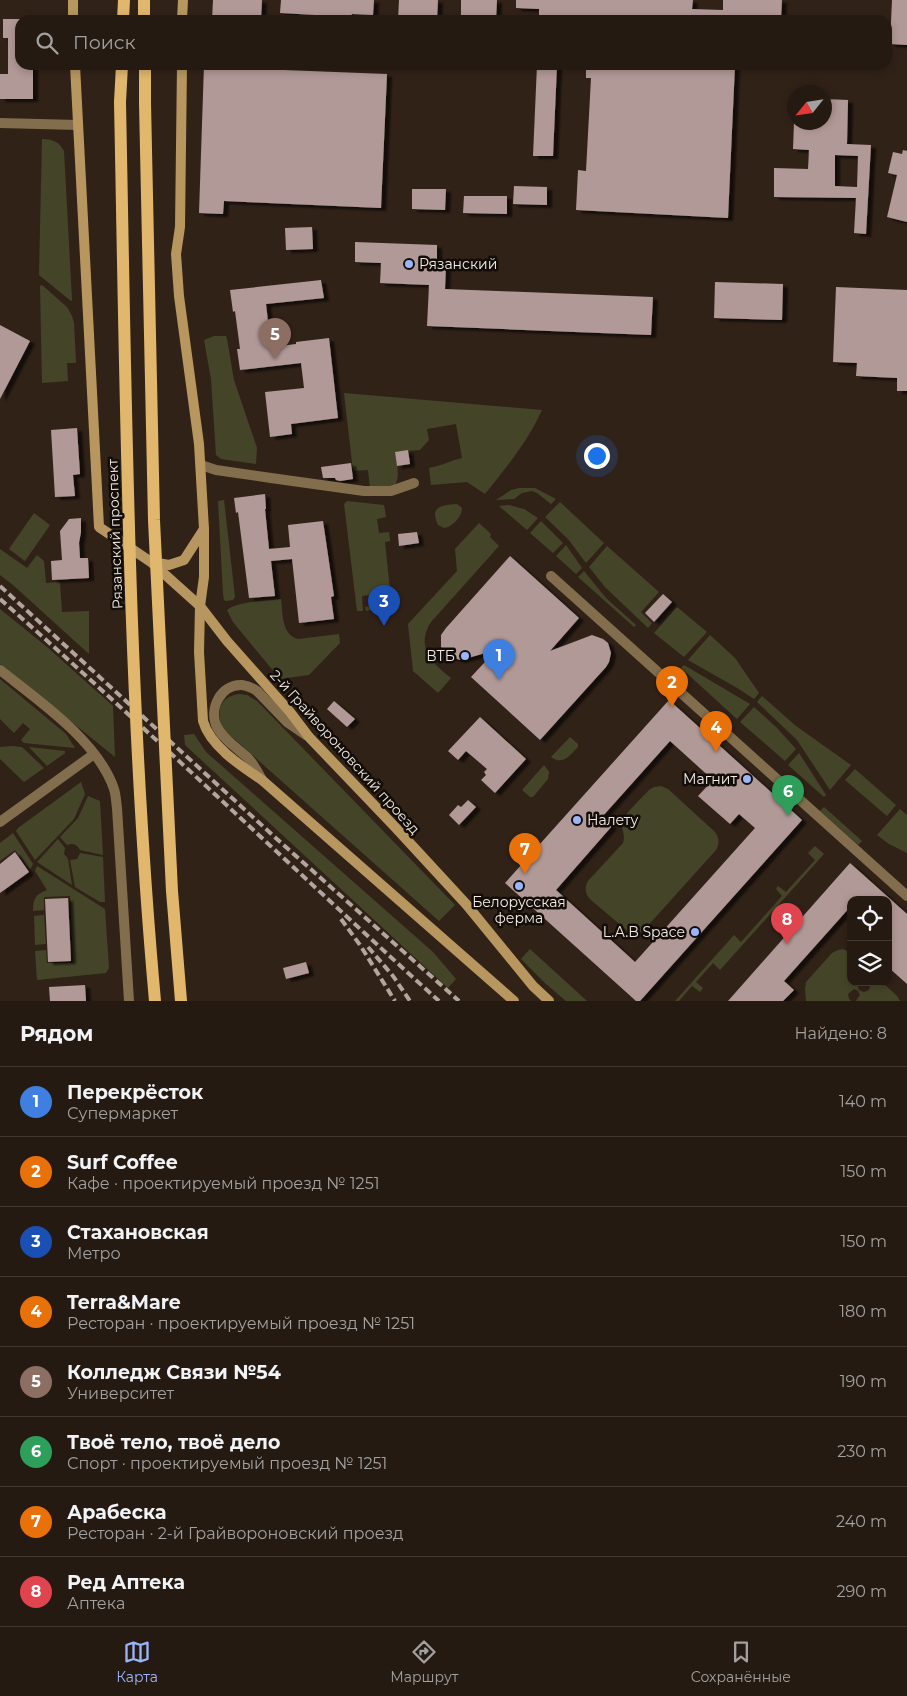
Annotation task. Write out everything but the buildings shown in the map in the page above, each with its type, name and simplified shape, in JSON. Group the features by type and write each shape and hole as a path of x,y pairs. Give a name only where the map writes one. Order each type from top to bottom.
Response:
{"main road":[{"path":"73,0 74,15"},
{"path":"123,15 124,0"},
{"path":"144,0 144,15"},
{"path":"145,15 150,0"},
{"path":"182,15 183,0"},
{"path":"76,70 78,125"},
{"name":"Рязанский проспект","path":"122,70 120,102 128,530 145,892 155,1001"},
{"path":"145,70 154,520 172,891 181,1001"},
{"path":"182,70 180,227 176,254 201,465 204,577 200,606 200,652 202,705 206,730 210,738 241,766 262,780 514,1001"},
{"name":"2-й Грайвороновский проезд","path":"78,125 100,527 151,562 200,606 309,737 453,890 533,986 549,1001"},
{"path":"151,562 169,565 179,562 188,555 204,529"}],"street":[{"path":"0,123 78,125"},
{"path":"201,465 216,470 364,491 391,491 414,484"},
{"path":"552,576 907,896"},
{"path":"0,670 70,726 106,771 114,790 117,808 129,1001"},
{"path":"262,780 249,759 217,728 213,712 217,699 222,694 236,686 242,685 257,690 287,722 309,737"},
{"path":"0,822 94,754"}],"green space":[{"path":"42,139 55,142 64,151 71,301 39,275"},
{"path":"42,285 67,307 74,323 76,363 67,363 68,381 42,383 40,286"},
{"path":"214,336 226,336 227,339 234,380 257,448 256,464 221,459 216,455 211,379 204,340"},
{"path":"344,393 542,410 509,464 485,494 467,482 431,485 429,468 462,458 456,424 427,429 429,440 420,450 395,452 398,470 396,483 393,487 370,488 368,470 353,471"},
{"path":"535,488 556,499 551,504 532,491 522,493 514,499 496,500 511,490"},
{"path":"224,500 235,597 233,600 226,601 223,594 218,501"},
{"path":"347,501 384,505 386,517 377,519 379,533 389,532 390,541 385,542 390,590 371,610 366,611 365,607 373,606 371,595 362,596 363,611 357,611 344,504"},
{"path":"560,502 604,543 586,563 568,539 545,517"},
{"path":"457,504 462,508 462,511 456,521 444,528 438,525 435,514 436,510 442,506"},
{"path":"509,505 524,509 538,518 527,530 499,506"},
{"path":"34,513 50,525 25,561 9,549"},
{"path":"541,521 563,543 553,553 530,533"},
{"path":"479,523 491,534 490,537 499,546 431,622 426,631 425,647 428,654 451,678 438,693 413,671 408,624 457,571 455,549"},
{"path":"566,545 582,568 576,574 556,556"},
{"path":"607,546 659,592 641,612 652,623 648,628 605,587 589,567"},
{"path":"0,549 27,568 37,555 44,561 46,583 60,582 62,612 89,611 89,654 0,575"},
{"path":"584,571 606,598 636,625 634,627 578,577"},
{"path":"281,599 284,623 288,633 292,636 298,639 339,634 340,643 309,675 280,679 233,622 227,610 245,603"},
{"path":"677,607 707,632 684,657 654,633"},
{"path":"0,609 47,647 113,706 115,757 0,664"},
{"path":"710,635 735,658 759,693 754,699 688,660"},
{"path":"684,665 750,704 737,719 681,668"},
{"path":"0,679 66,734 75,748 24,743 21,740 30,729 23,723 14,733 0,719"},
{"path":"239,694 247,695 257,701 455,905 439,921 223,729 219,712 220,707 227,698"},
{"path":"762,696 796,726 851,765 830,790 797,740 757,702"},
{"path":"754,707 796,749 785,761 740,722"},
{"path":"194,734 206,752 433,952 456,979 448,988 185,745 184,735"},
{"path":"570,737 578,744 578,747 563,760 551,757"},
{"path":"0,747 22,747 44,768 24,782 0,759"},
{"path":"29,747 65,751 65,753 47,766"},
{"path":"799,753 826,795 824,797 788,765"},
{"path":"544,765 549,772 548,779 533,797 530,797 522,790"},
{"path":"855,769 896,805 887,816 845,780"},
{"path":"81,782 85,794 74,819 35,860 16,831"},
{"path":"661,786 668,789 715,832 718,838 718,845 716,850 644,930 639,933 630,933 591,900 586,893 586,886 588,881 623,843 622,822 626,815 649,790"},
{"path":"88,796 100,801 103,855 80,850 75,844 67,845 60,837 78,818"},
{"path":"824,807 862,841 858,845 820,811"},
{"path":"900,809 907,815 907,853 889,844 877,835"},
{"path":"13,833 33,864 30,870 15,850 0,861 0,843"},
{"path":"58,839 65,848 64,854 68,859 72,885 37,862"},
{"path":"815,846 824,854 720,970 713,963 696,982 703,988 700,992 692,986 679,1001 675,1001 734,935 741,942 782,896 776,889 778,886 786,892 815,860 808,853"},
{"path":"80,853 103,857 105,902 100,902 75,887 70,860 77,859"},
{"path":"37,866 105,909 109,968 106,973 37,980 35,951 46,950 47,963 73,963 70,896 44,897 44,910 33,911 36,897 47,890 35,871"},
{"path":"44,915 46,944 35,945 34,916"},
{"path":"530,949 587,1001 566,1001 546,984 521,959"},
{"path":"843,949 847,951 847,986 858,986 859,990 864,992 869,990 870,986 886,986 900,1001 856,1001 860,995 854,989 848,994 851,1001 806,1001 806,982 832,953"}],"railway":[{"path":"0,586 278,840 459,1001"},
{"path":"0,599 111,698 439,1001"},
{"path":"341,919 360,945 395,1001"},
{"path":"368,947 393,976 410,1001"}],"place":[{"name":"Рязанский","path":"409,264"},
{"name":"Колледж Связи №54","path":"275,359"},
{"name":"Стахановская","path":"384,626"},
{"name":"ВТБ","path":"465,656"},
{"name":"Перекрёсток","path":"499,680"},
{"name":"Surf Coffee","path":"672,707"},
{"name":"Terra&Mare","path":"716,752"},
{"name":"Магнит","path":"747,779"},
{"name":"Твоё тело, твоё дело","path":"788,816"},
{"name":"Налету","path":"577,820"},
{"name":"Арабеска","path":"525,874"},
{"name":"Белорусская ферма","path":"519,886"},
{"name":"L.A.B Space","path":"695,932"},
{"name":"Ред Аптека","path":"787,944"}]}
